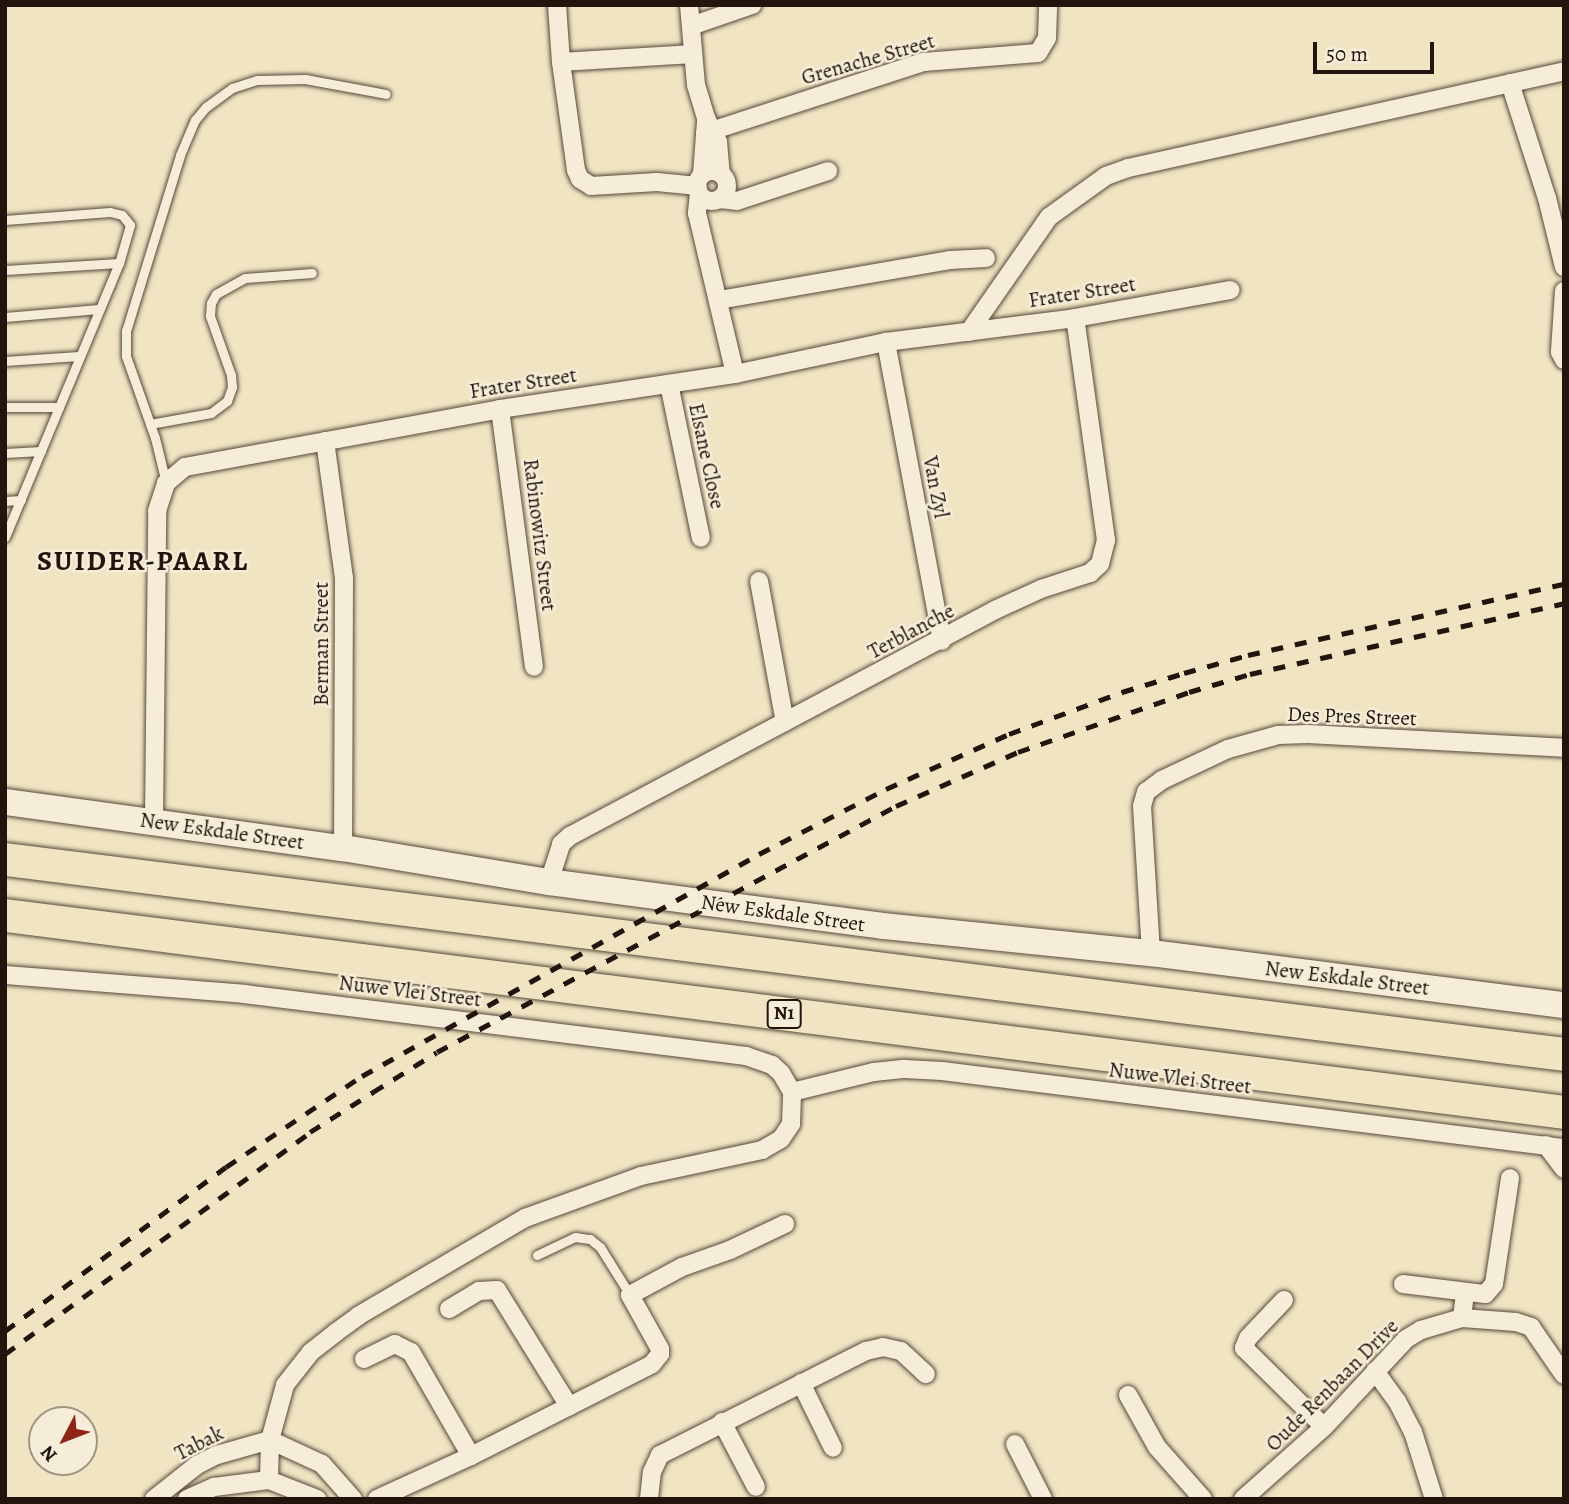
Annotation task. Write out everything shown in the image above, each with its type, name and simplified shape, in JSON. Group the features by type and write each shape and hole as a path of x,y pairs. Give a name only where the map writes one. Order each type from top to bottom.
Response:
{"highway":[{"path":"5,859 1564,1054"},
{"name":"N1","path":"5,915 1564,1112"},
{"path":"1251,1073 1558,1139"}],"street":[{"path":"557,5 561,62 576,170 582,181 596,187 657,182 711,188 737,201 828,171"},
{"path":"689,5 696,85 708,128 711,188 706,241 735,374"},
{"path":"691,26 752,5"},
{"name":"Grenache Street","path":"708,128 924,62 1038,53 1047,38 1048,5"},
{"path":"561,62 693,54"},
{"path":"969,332 1049,217 1106,176 1128,168 1564,71"},
{"path":"1510,83 1547,198 1564,267"},
{"path":"719,300 879,272 986,258"},
{"name":"Frater Street","path":"166,483 195,463 500,409 735,374 886,342 1075,318 1230,290"},
{"path":"1564,291 1560,352 1564,360"},
{"name":"Terblanche","path":"549,882 557,853 570,836 1019,599 1090,573 1105,554 1106,540 1075,318"},
{"name":"Van Zyl","path":"886,342 942,641"},
{"name":"Elsane Close","path":"669,384 701,537"},
{"name":"Rabinowitz Street","path":"500,409 534,667"},
{"name":"Berman Street","path":"325,441 344,578 344,848"},
{"path":"154,822 157,511 158,499 166,483"},
{"path":"759,581 785,722"},
{"name":"Des Pres Street","path":"1151,953 1142,806 1146,792 1162,780 1228,749 1278,735 1308,734 1564,748"},
{"name":"New Eskdale Street","path":"6,807 154,822 344,848 549,882 883,926 1151,953 1564,1005"},
{"name":"Nuwe Vlei Street","path":"5,975 244,994 746,1056 772,1065 781,1073 792,1092 874,1072 905,1069 942,1071 1558,1139"},
{"path":"269,1480 270,1440 285,1385 311,1352 358,1316 526,1218 549,1208 640,1176 762,1150 780,1139 791,1124 792,1092"},
{"path":"1558,1139 1564,1169"},
{"path":"1402,1284 1485,1294 1494,1284 1510,1178"},
{"path":"377,1499 471,1456 652,1364 660,1354 659,1343 629,1295 682,1267 730,1250 785,1224"},
{"path":"449,1309 479,1291 497,1290 569,1406"},
{"path":"1465,1292 1462,1318 1525,1324 1537,1334 1561,1364"},
{"path":"1284,1300 1248,1338 1244,1348 1324,1427"},
{"name":"Oude Renbaan Drive","path":"1243,1499 1260,1493 1406,1339 1422,1329 1462,1318"},
{"path":"364,1359 395,1344 411,1352 471,1456"},
{"path":"649,1499 652,1472 660,1455 866,1351 883,1347 901,1351 926,1374"},
{"path":"1375,1371 1397,1401 1413,1432 1434,1499"},
{"path":"801,1383 833,1448"},
{"path":"1128,1395 1157,1447 1203,1499"},
{"path":"722,1423 756,1487"},
{"path":"270,1440 322,1464 354,1499"},
{"name":"Tabak","path":"154,1499 197,1465 228,1451 270,1440"},
{"path":"1015,1444 1043,1499"},
{"path":"187,1499 214,1487 269,1480 317,1499"}],"lane":[{"path":"166,483 150,424 126,356 126,331 159,218 195,120 206,107 232,88 257,80 305,79 386,94"},
{"path":"5,220 110,212 122,215 129,221 130,228 5,537"},
{"path":"5,270 118,263"},
{"path":"150,424 211,413 223,405 231,394 231,375 210,316 211,303 216,295 245,278 312,273"},
{"path":"5,317 99,309"},
{"path":"5,361 79,356"},
{"path":"5,407 58,407"},
{"path":"5,453 41,451"},
{"path":"5,501 21,500"},
{"path":"537,1255 575,1237 590,1239 600,1247 629,1295"}],"railway":[{"path":"5,1331 226,1167 362,1076 759,854 886,789 1009,734 1122,692 1184,673 1248,655 1564,584"},
{"path":"5,1354 310,1132 437,1052 896,806 1018,752 1189,692 1250,674 1564,603"}],"district":[{"name":"SUIDER-PAARL","path":"143,561"}]}
